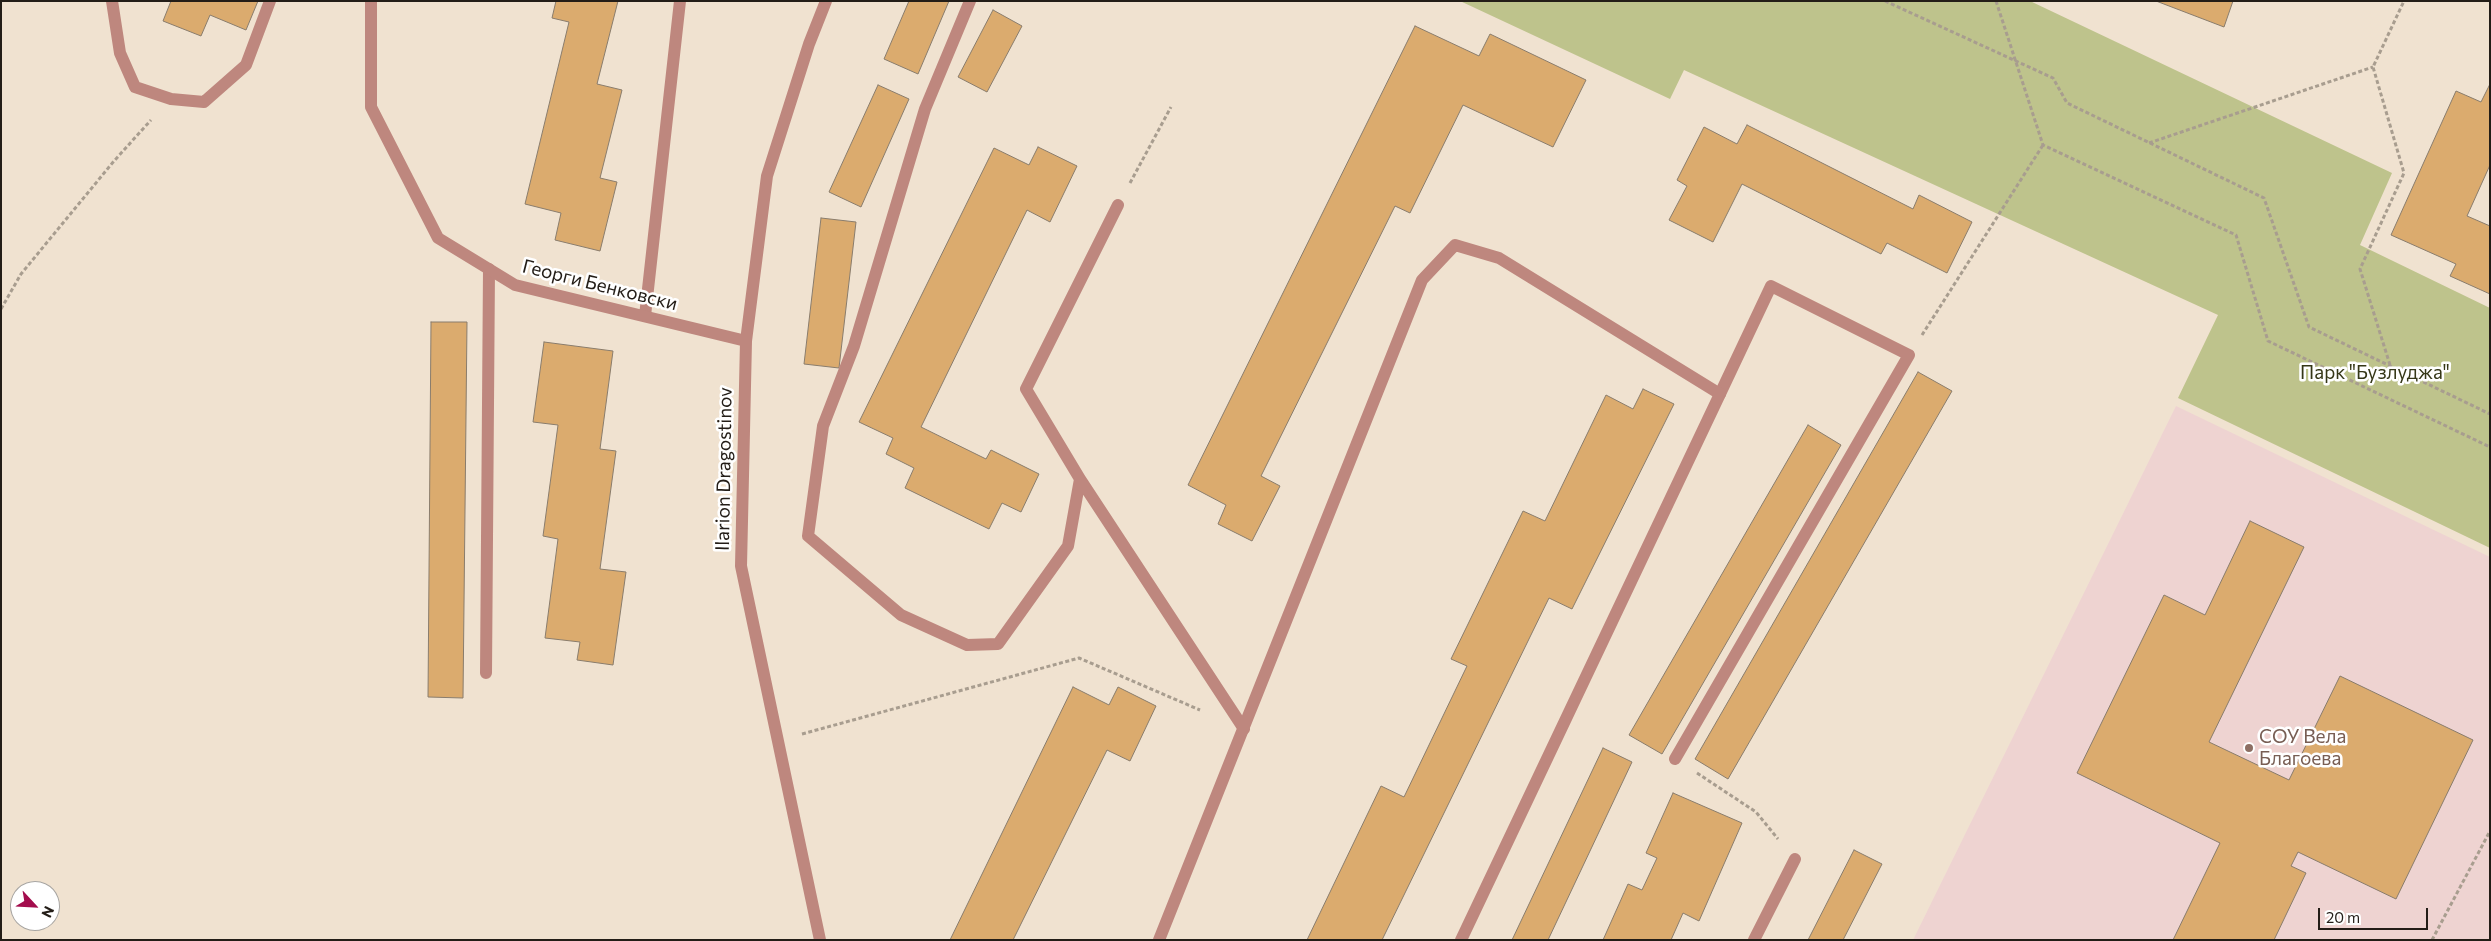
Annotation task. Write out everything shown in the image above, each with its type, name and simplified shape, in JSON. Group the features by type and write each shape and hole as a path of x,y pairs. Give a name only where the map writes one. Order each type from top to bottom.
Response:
{"street":[{"path":"112,1 120,53 135,87 171,99 204,102 246,65 270,1"},
{"name":"Георги Бенковски","path":"370,1 371,107 438,238 515,285 746,341"},
{"path":"645,316 680,1"},
{"name":"Ilarion Dragostinov","path":"820,940 741,566 746,341 767,176 809,44 826,1"},
{"path":"970,1 925,109 854,346 823,426 808,536 900,615 967,645 998,644 1068,546 1080,479"},
{"path":"1118,205 1026,389 1080,479 1244,729"},
{"path":"1160,940 1422,280 1454,245 1499,258 1720,394"},
{"path":"486,672 489,269"},
{"path":"1461,940 1771,286 1910,355 1675,760"},
{"path":"1754,940 1794,859"}],"path":[{"path":"1885,1 2053,78 2066,103 2264,198 2309,326 2490,414"},
{"path":"1996,1 2043,145 2236,235 2268,341 2490,447"},
{"path":"2390,366 2360,269 2404,173 2373,67 2404,1"},
{"path":"2149,143 2373,67"},
{"path":"1,309 21,274 114,161 171,99"},
{"path":"1118,205 1171,107"},
{"path":"1910,355 2043,145"},
{"path":"778,741 1079,658 1244,729"},
{"path":"1675,760 1756,812 1794,859"},
{"path":"2432,940 2490,831"}],"shaded area":[{"name":"СОУ Вела Благоева","path":"2176,406 2490,557 2490,940 1913,940"}],"green space":[{"name":"Парк \"Бузлуджа\"","path":"1460,1 2030,1 2392,173 2360,245 2490,308 2490,548 2178,398 2218,315 1684,70 1670,99"}],"building":[{"path":"171,1 258,1 246,30 210,15 201,36 163,21"},
{"path":"556,1 618,1 597,84 622,90 600,178 617,182 600,251 555,240 561,213 525,204 569,22 552,18"},
{"path":"909,1 949,1 918,74 884,59"},
{"path":"2156,1 2233,1 2224,27"},
{"path":"993,10 1022,26 987,92 958,77"},
{"path":"1415,26 1479,56 1490,34 1586,80 1553,147 1463,105 1410,213 1395,206 1261,476 1280,486 1252,541 1218,524 1226,505 1188,485"},
{"path":"2490,84 2490,165 2467,216 2490,226 2490,294 2450,276 2456,264 2391,235 2456,91 2481,102"},
{"path":"878,85 909,99 861,207 829,192"},
{"path":"1747,125 1913,209 1919,195 1972,222 1947,273 1887,243 1881,254 1742,184 1713,242 1669,220 1687,186 1677,180 1704,127 1737,144"},
{"path":"1038,147 1077,166 1050,222 1027,210 921,427 986,459 991,450 1039,474 1021,512 1002,503 989,529 905,488 914,468 886,454 893,438 859,422 994,148 1029,165"},
{"path":"821,218 856,222 839,368 804,364"},
{"path":"431,322 467,322 463,698 428,697"},
{"path":"544,342 613,351 600,449 616,451 600,569 626,572 613,665 577,660 580,642 545,638 558,539 543,536 558,425 533,422"},
{"path":"1918,372 1952,391 1728,779 1695,759"},
{"path":"1643,389 1674,404 1572,609 1549,598 1382,940 1307,940 1381,786 1404,797 1467,666 1451,659 1523,511 1545,521 1606,395 1633,409"},
{"path":"1808,425 1841,445 1662,754 1629,735"},
{"path":"2250,521 2304,547 2209,742 2289,780 2340,676 2473,740 2396,899 2298,852 2291,866 2306,873 2274,940 2173,940 2220,843 2077,773 2164,595 2205,615"},
{"path":"1073,687 1109,705 1118,687 1156,706 1130,761 1107,750 1013,940 950,940"},
{"path":"1603,748 1632,762 1548,940 1512,940"},
{"path":"1673,793 1742,823 1699,921 1683,913 1671,940 1603,940 1628,884 1642,890 1657,858 1646,853"},
{"path":"1854,850 1882,864 1843,940 1808,940"}],"place":[{"name":"СОУ Вела Благоева","path":"2249,748"}]}
